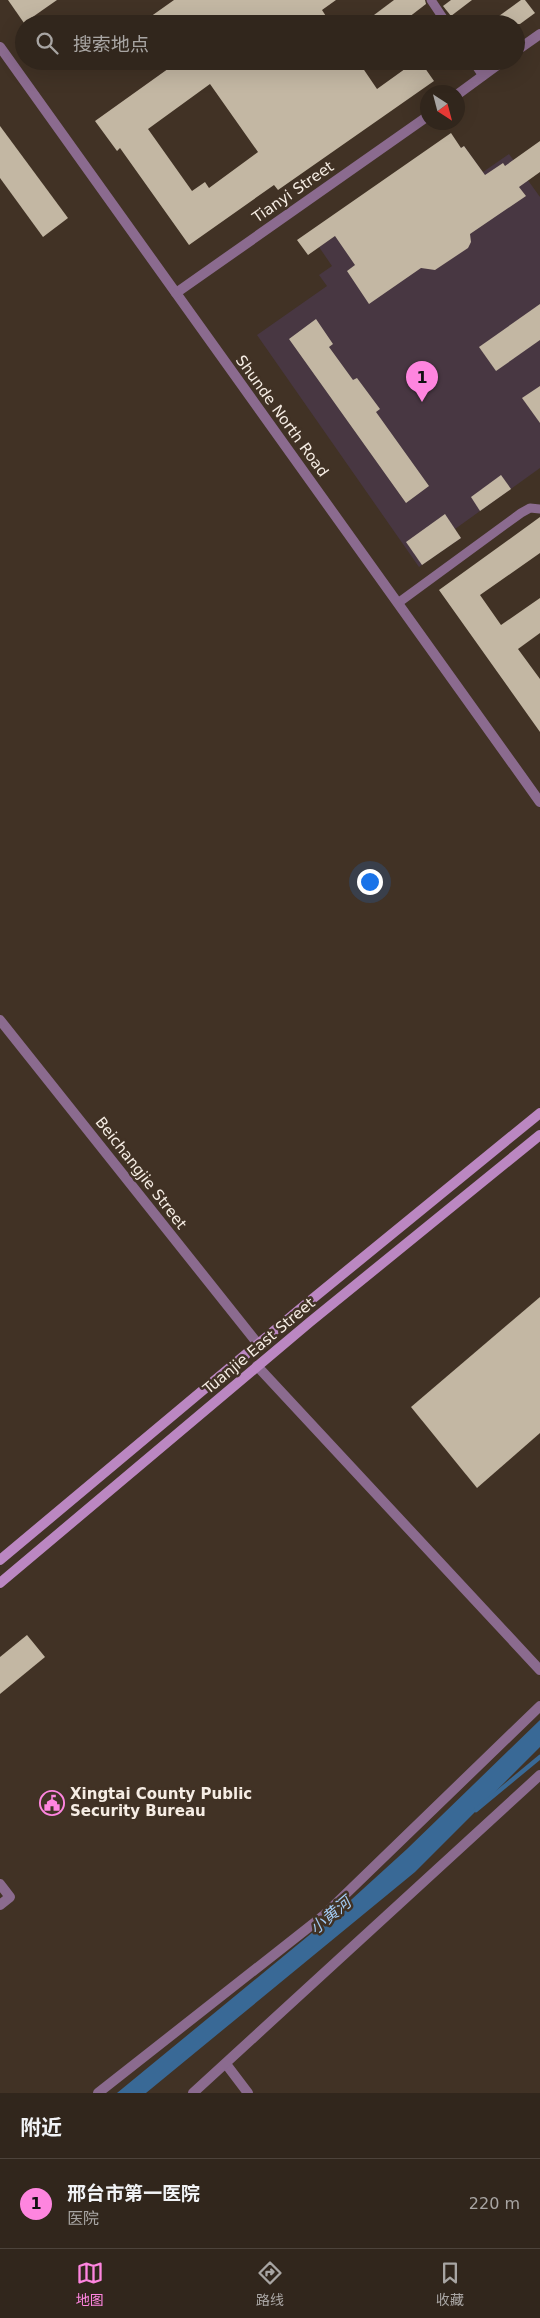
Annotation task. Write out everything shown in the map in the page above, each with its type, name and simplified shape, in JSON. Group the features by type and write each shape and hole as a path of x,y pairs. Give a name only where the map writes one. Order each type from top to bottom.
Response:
{"main road":[{"name":"Tuanjie East Street","path":"0,1560 258,1344 540,1113"},
{"name":"Tuanjie East Street","path":"0,1582 257,1366 540,1135"}],"street":[{"path":"525,45 540,34"},
{"name":"Shunde North Road","path":"0,47 15,68"},
{"name":"Shunde North Road","path":"16,70 540,802"},
{"path":"465,89 491,70"},
{"name":"Tianyi Street","path":"176,293 420,122"},
{"name":"Beichangjie Street","path":"0,1020 258,1344"},
{"path":"257,1366 540,1670"},
{"path":"98,2093 323,1916 540,1706"},
{"path":"193,2093 540,1775"},
{"path":"0,1884 10,1897 0,1905"},
{"path":"226,2064 248,2093"}],"lane":[{"path":"431,0 441,15"},
{"path":"479,70 483,76"},
{"path":"398,603 521,513 530,508 540,509"}],"shaded area":[{"path":"464,146 483,172 509,154 540,197 540,468 455,529 461,538 419,567 257,335 327,286 319,275 332,266 319,247"}],"water":[{"path":"540,1720 540,1747 415,1872 146,2093 117,2093 341,1909 407,1849"}],"building":[{"path":"8,0 57,0 35,15 18,15"},
{"path":"174,0 336,0 322,10 325,15 153,15"},
{"path":"394,0 425,0 426,4 412,15 374,15"},
{"path":"451,0 472,0 452,15 443,6"},
{"path":"521,0 525,0 535,13 525,20 525,15 500,15"},
{"path":"166,70 364,70 377,89 403,70 426,70 434,81 428,85 420,85 420,91 278,190 274,185 189,245 120,148 117,151 95,121","holes":["210,84 258,152 209,188 205,182 192,191 148,129"]},
{"path":"0,126 68,218 43,237 0,178"},
{"path":"451,133 461,148 464,146 485,175 503,163 505,166 540,141 540,172 519,187 526,196 470,234 471,242 468,248 435,270 421,268 369,304 347,271 355,265 335,236 308,255 297,240"},
{"path":"540,304 540,340 496,371 479,347"},
{"path":"316,319 333,344 329,347 353,380 357,378 380,409 376,412 429,486 406,503 289,339"},
{"path":"540,386 540,423 522,398"},
{"path":"501,475 511,489 480,511 471,497"},
{"path":"445,514 461,538 422,565 406,542"},
{"path":"540,517 540,553 480,595 501,625 540,598 540,633 518,649 540,679 540,732 439,590"},
{"path":"540,1297 540,1433 477,1488 411,1407"},
{"path":"27,1635 45,1657 0,1694 0,1657"}],"waterway":[{"name":"小黄河","path":"476,1810 540,1757"}],"place":[{"name":"邢台市第一医院","path":"422,402"},
{"name":"Xingtai County Public Security Bureau","path":"52,1803"}]}
